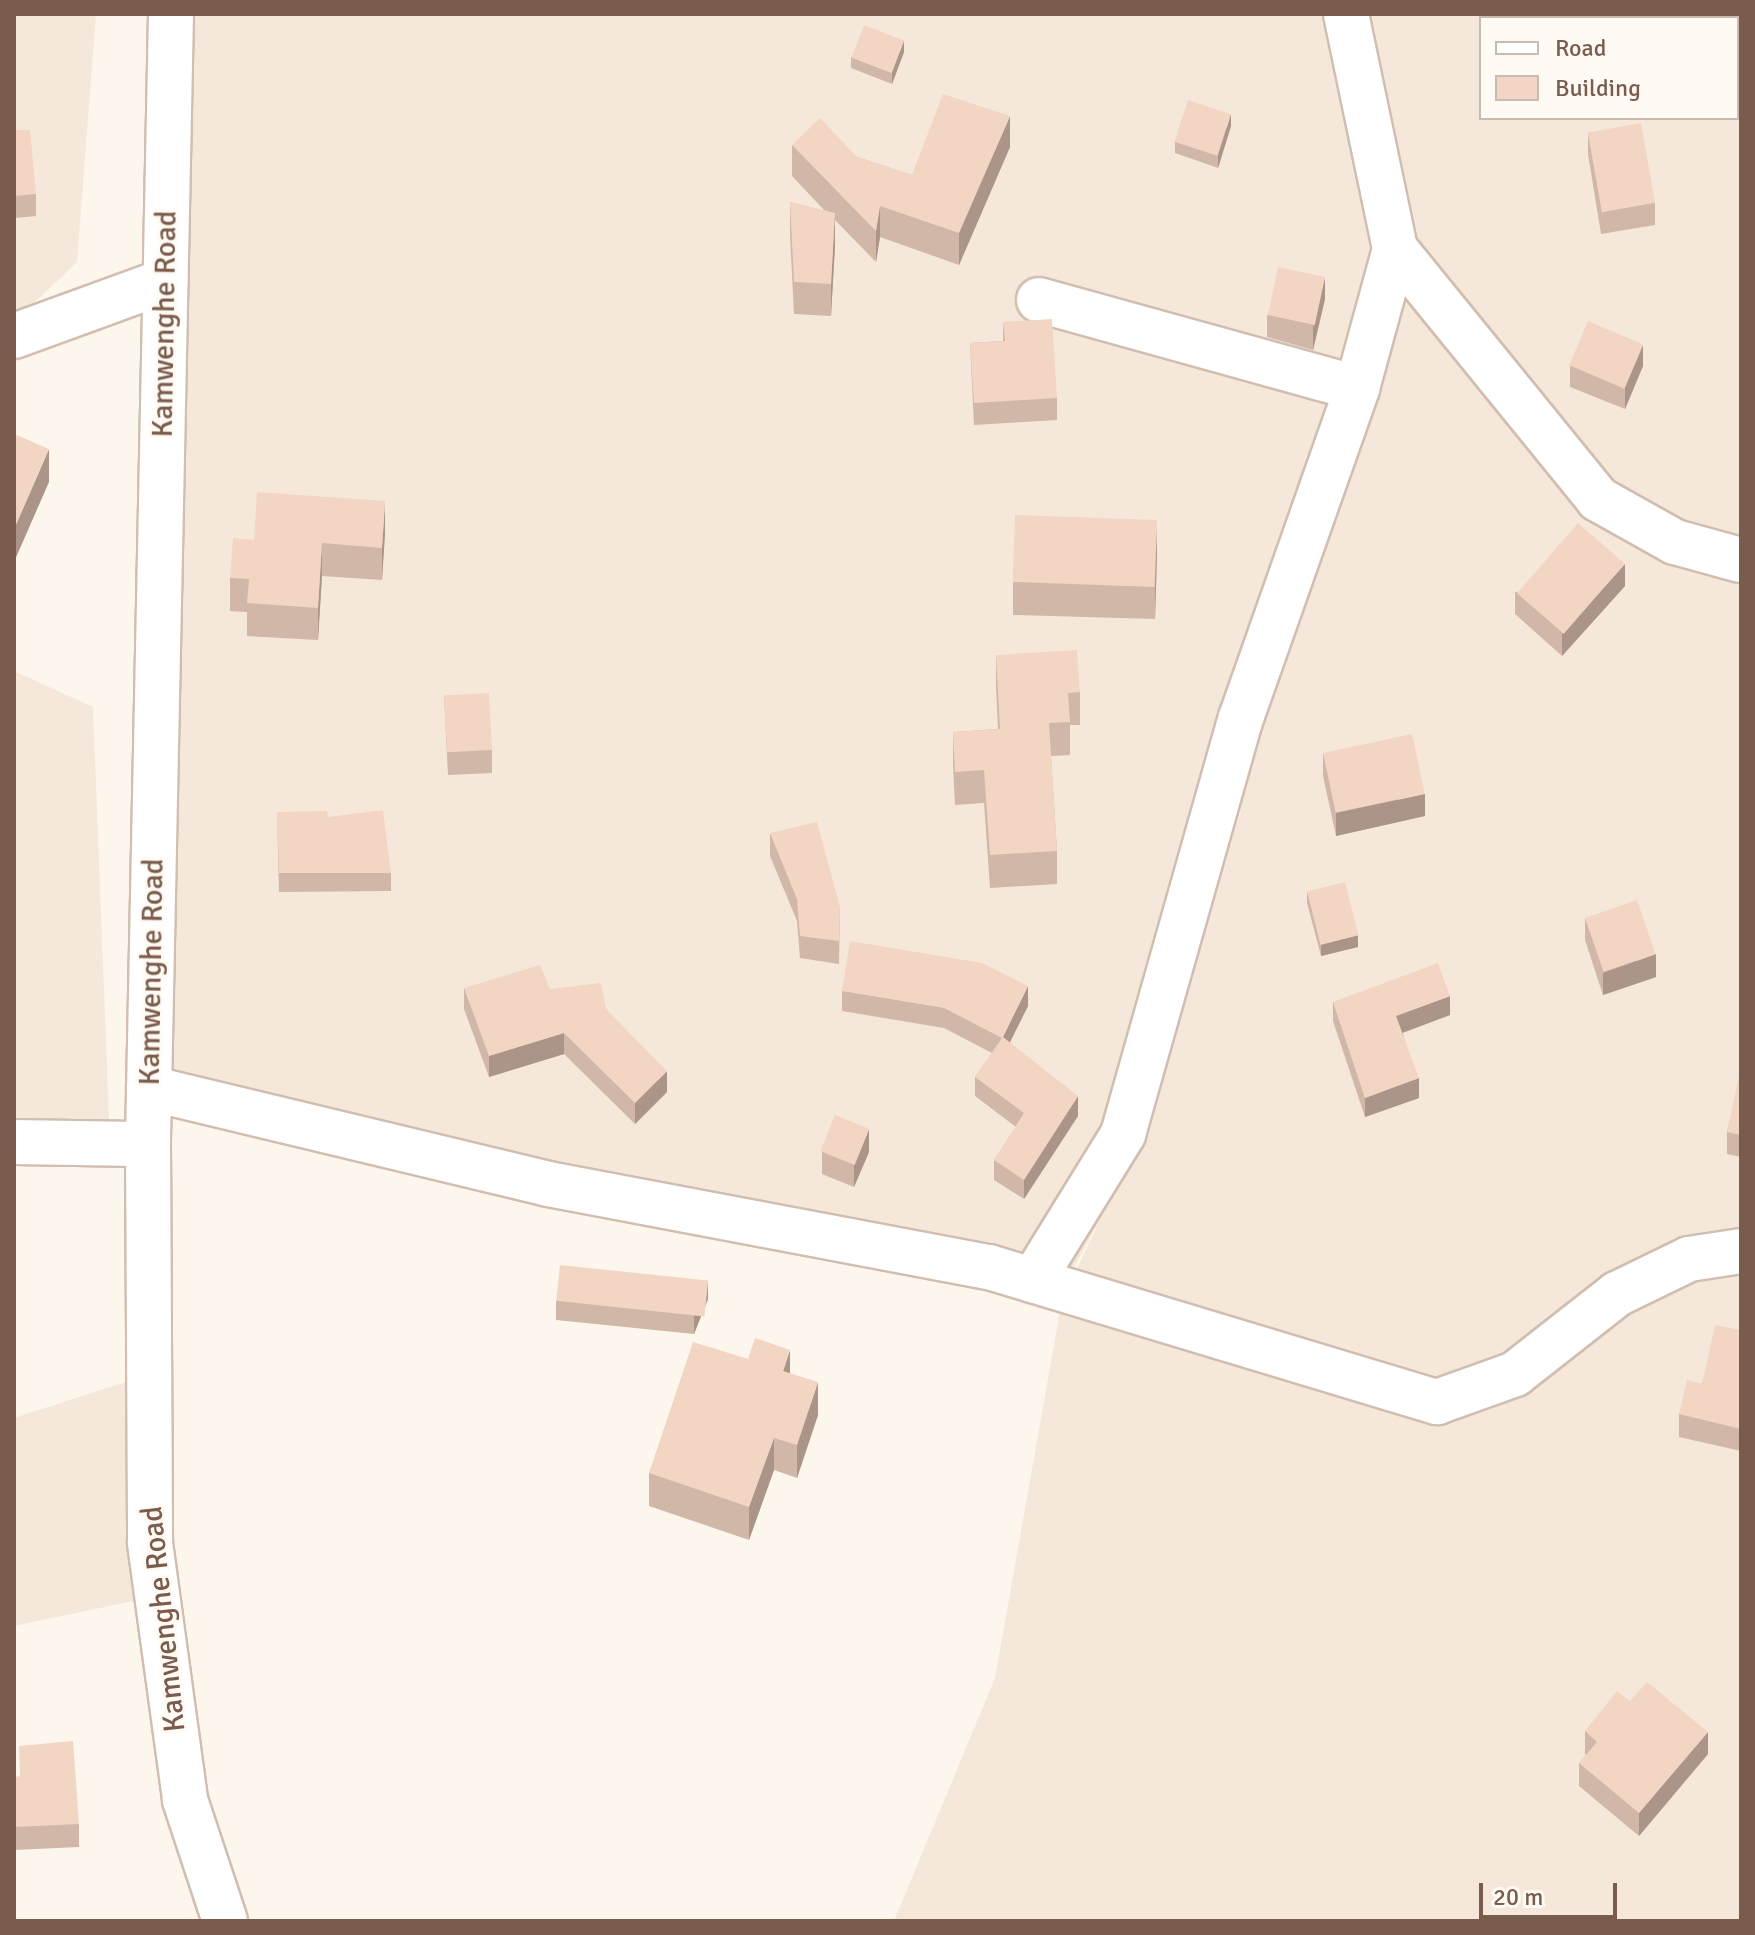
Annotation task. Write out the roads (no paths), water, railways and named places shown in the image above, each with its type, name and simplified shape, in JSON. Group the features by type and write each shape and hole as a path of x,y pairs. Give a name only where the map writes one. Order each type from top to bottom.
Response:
{"street":[{"name":"Kamwenghe Road","path":"171,14 148,1144 150,1543 185,1800 225,1921"},
{"path":"1033,1280 1123,1134 1241,718 1357,388 1395,249 1346,14"},
{"path":"1395,249 1598,499 1675,542 1741,560"},
{"path":"14,336 165,281"},
{"path":"1039,300 1357,388"},
{"path":"149,1088 548,1184 1033,1280 1437,1402 1515,1374 1617,1294 1689,1259 1741,1251"},
{"path":"14,1142 148,1144"}]}
